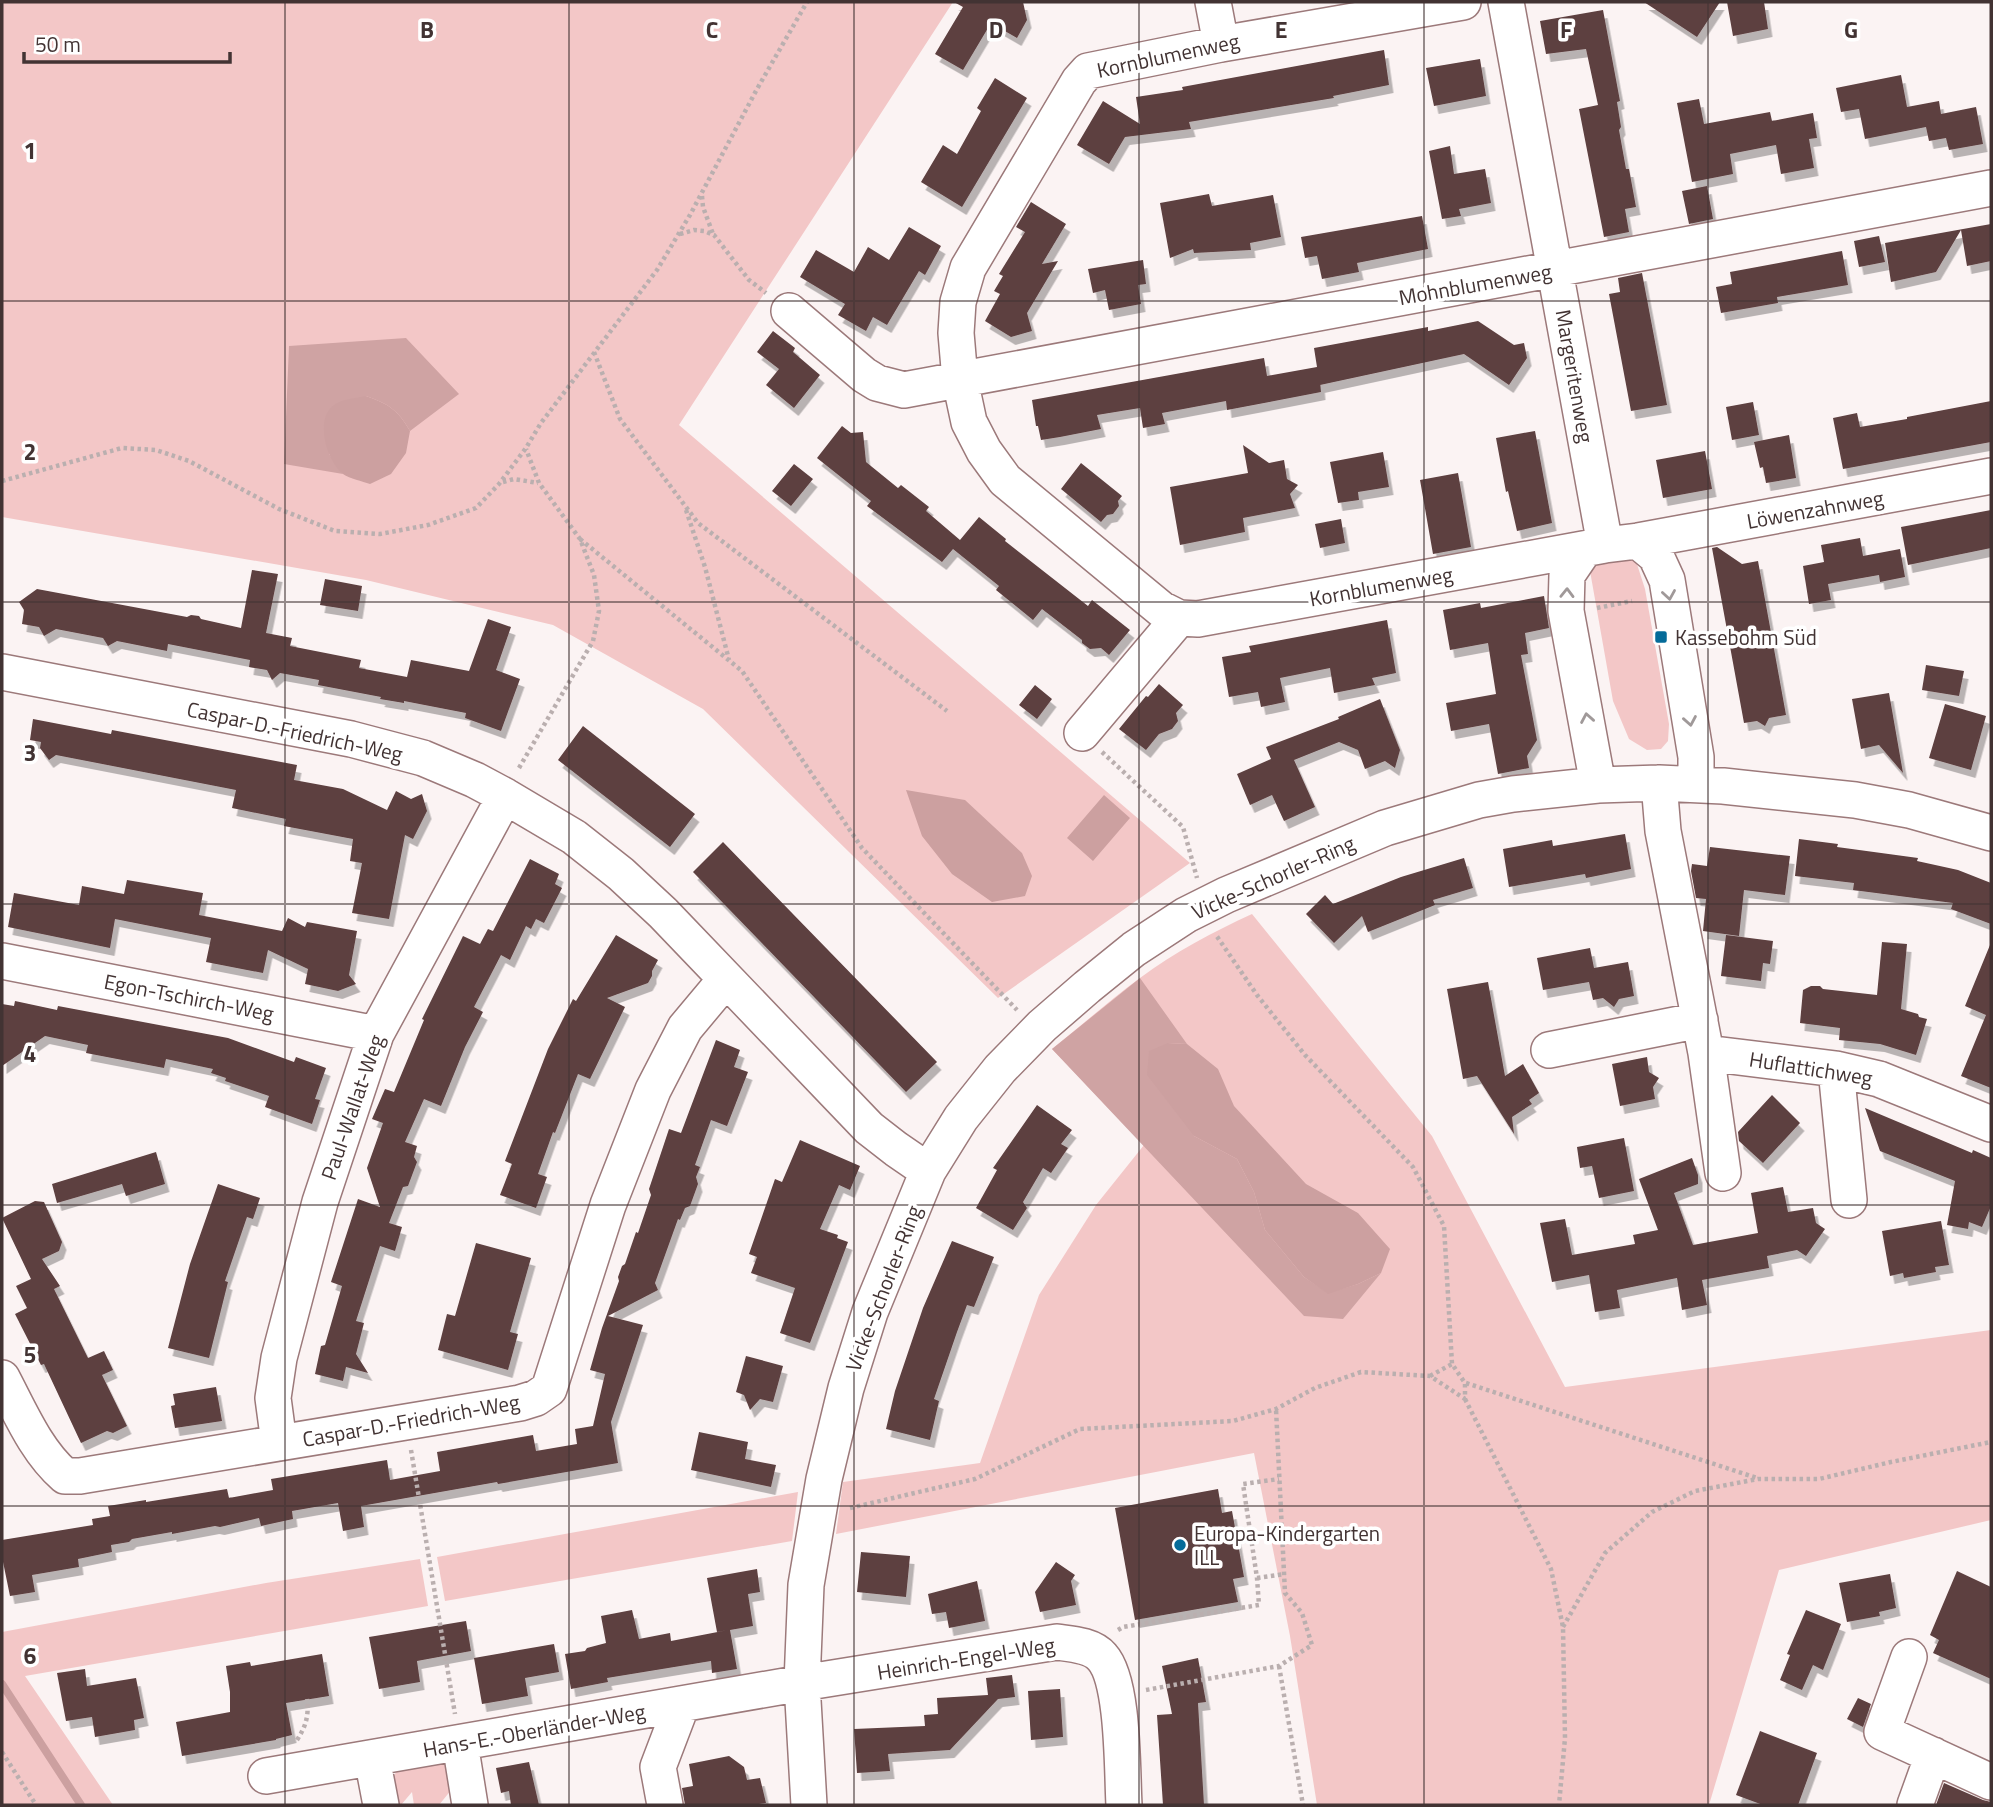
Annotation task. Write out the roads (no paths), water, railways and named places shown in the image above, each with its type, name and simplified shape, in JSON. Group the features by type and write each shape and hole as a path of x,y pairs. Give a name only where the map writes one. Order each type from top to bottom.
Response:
{"street":[{"path":"1213,2 1221,44"},
{"name":"Kornblumenweg","path":"1463,2 1221,44 1088,71 1079,81 968,268 958,302 956,333 960,380 969,422 984,451 1005,480 1133,588 1161,609 1179,618 1198,619 1609,545"},
{"name":"Margeritenweg","path":"1506,2 1609,545"},
{"name":"Mohnblumenweg","path":"960,380 1991,188"},
{"path":"789,311 877,383 904,390 960,380"},
{"name":"Löwenzahnweg","path":"1609,545 1991,476"},
{"path":"1598,785 1566,611 1567,576 1609,545 1656,556 1667,580 1696,757 1696,784"},
{"path":"1082,733 1179,618"},
{"name":"Caspar-D.-Friedrich-Weg","path":"2,672 351,739 423,758 505,796 574,837 621,874 663,913 869,1128 928,1171"},
{"path":"1659,783 1663,831 1703,1036 1724,1173"},
{"name":"Vicke-Schorler-Ring","path":"809,1805 802,1684 806,1585 824,1479 846,1388 870,1312 928,1171 961,1118 1000,1069 1042,1026 1134,949 1186,915 1226,895 1385,828 1479,800 1513,794 1598,785 1696,784 1855,800 1909,810 1991,833"},
{"name":"Paul-Wallat-Weg","path":"279,1443 273,1398 279,1358 320,1202 376,1034 505,796"},
{"name":"Egon-Tschirch-Weg","path":"2,961 376,1034"},
{"name":"Caspar-D.-Friedrich-Weg","path":"2,1378 41,1449 52,1465 65,1476 80,1476 520,1403 536,1398 550,1389 608,1205 653,1090 685,1028 726,979"},
{"name":"Huflattichweg","path":"1549,1050 1703,1036 1879,1079 1991,1125"},
{"path":"1836,1069 1849,1200"},
{"name":"Heinrich-Engel-Weg","path":"802,1684 1057,1642 1081,1645 1102,1656 1118,1695 1124,1805"},
{"path":"1909,1657 1882,1732 1991,1782"},
{"name":"Hans-E.-Oberländer-Weg","path":"266,1776 802,1684"},
{"path":"665,1805 658,1767 682,1704"},
{"path":"460,1743 470,1805"},
{"path":"1915,1805 1933,1755"},
{"path":"372,1758 381,1805"}],"waterway":[{"path":"2,1684 81,1805"}],"place":[{"name":"Kassebohm Süd","path":"1661,637"},
{"name":"Europa-Kindergarten ILL","path":"1180,1545"}]}
